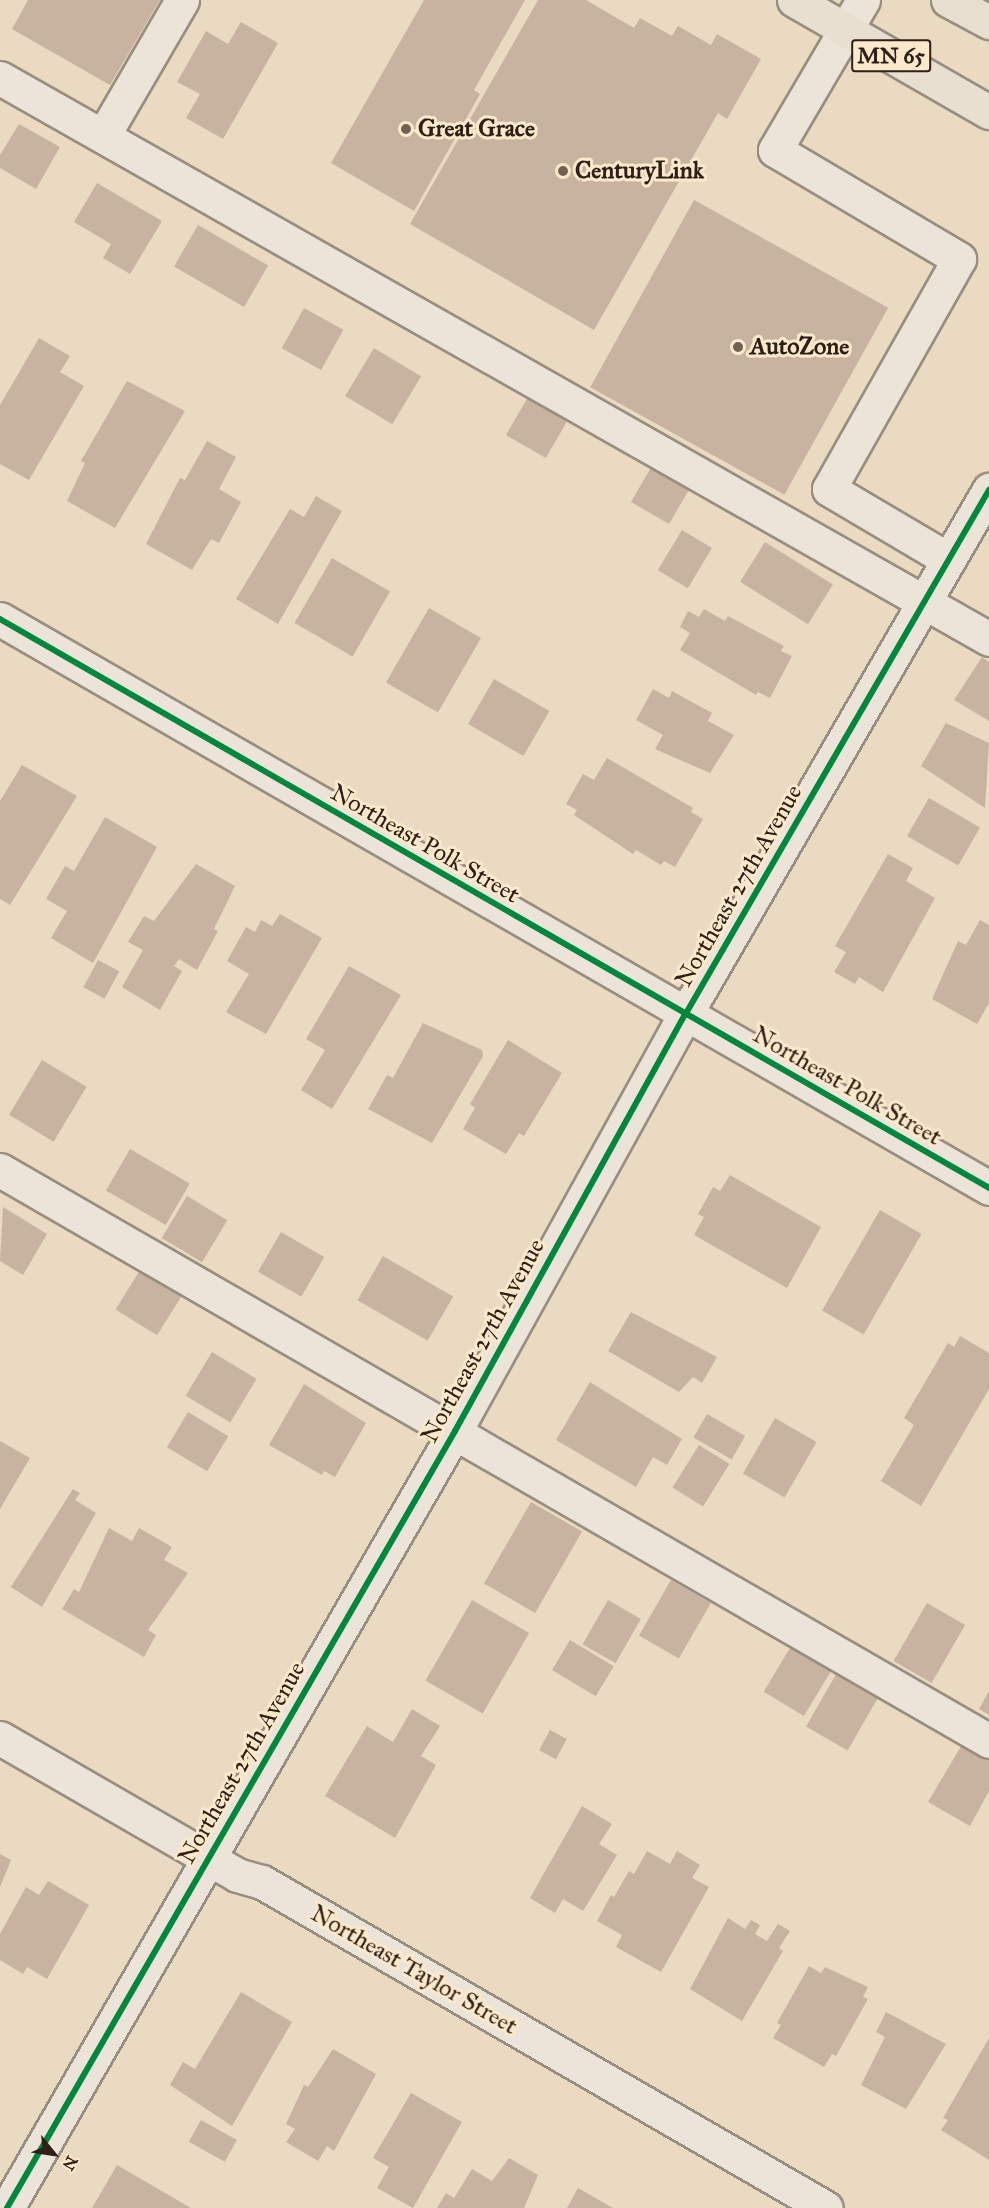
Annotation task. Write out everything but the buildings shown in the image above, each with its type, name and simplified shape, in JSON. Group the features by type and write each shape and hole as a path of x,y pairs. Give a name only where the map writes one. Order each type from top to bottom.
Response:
{"main road":[{"name":"MN 65","path":"794,0 989,112"},
{"path":"948,0 989,22"}],"street":[{"path":"103,136 182,0"},
{"path":"863,0 776,150 959,259 829,489 949,561"},
{"path":"0,78 989,639"},
{"name":"Northeast 27th Avenue","path":"7,2208 455,1431 685,1015 989,490"},
{"name":"Northeast Polk Street","path":"0,619 989,1188"},
{"path":"0,1170 989,1741"},
{"name":"Northeast Taylor Street","path":"0,1738 237,1875 262,1882 826,2208"}],"cycle path":[{"path":"7,2208 455,1431 685,1015 989,490"},
{"path":"0,619 989,1188"}],"place":[{"name":"Great Grace","path":"406,129"},
{"name":"CenturyLink","path":"563,171"},
{"name":"AutoZone","path":"738,347"}]}
